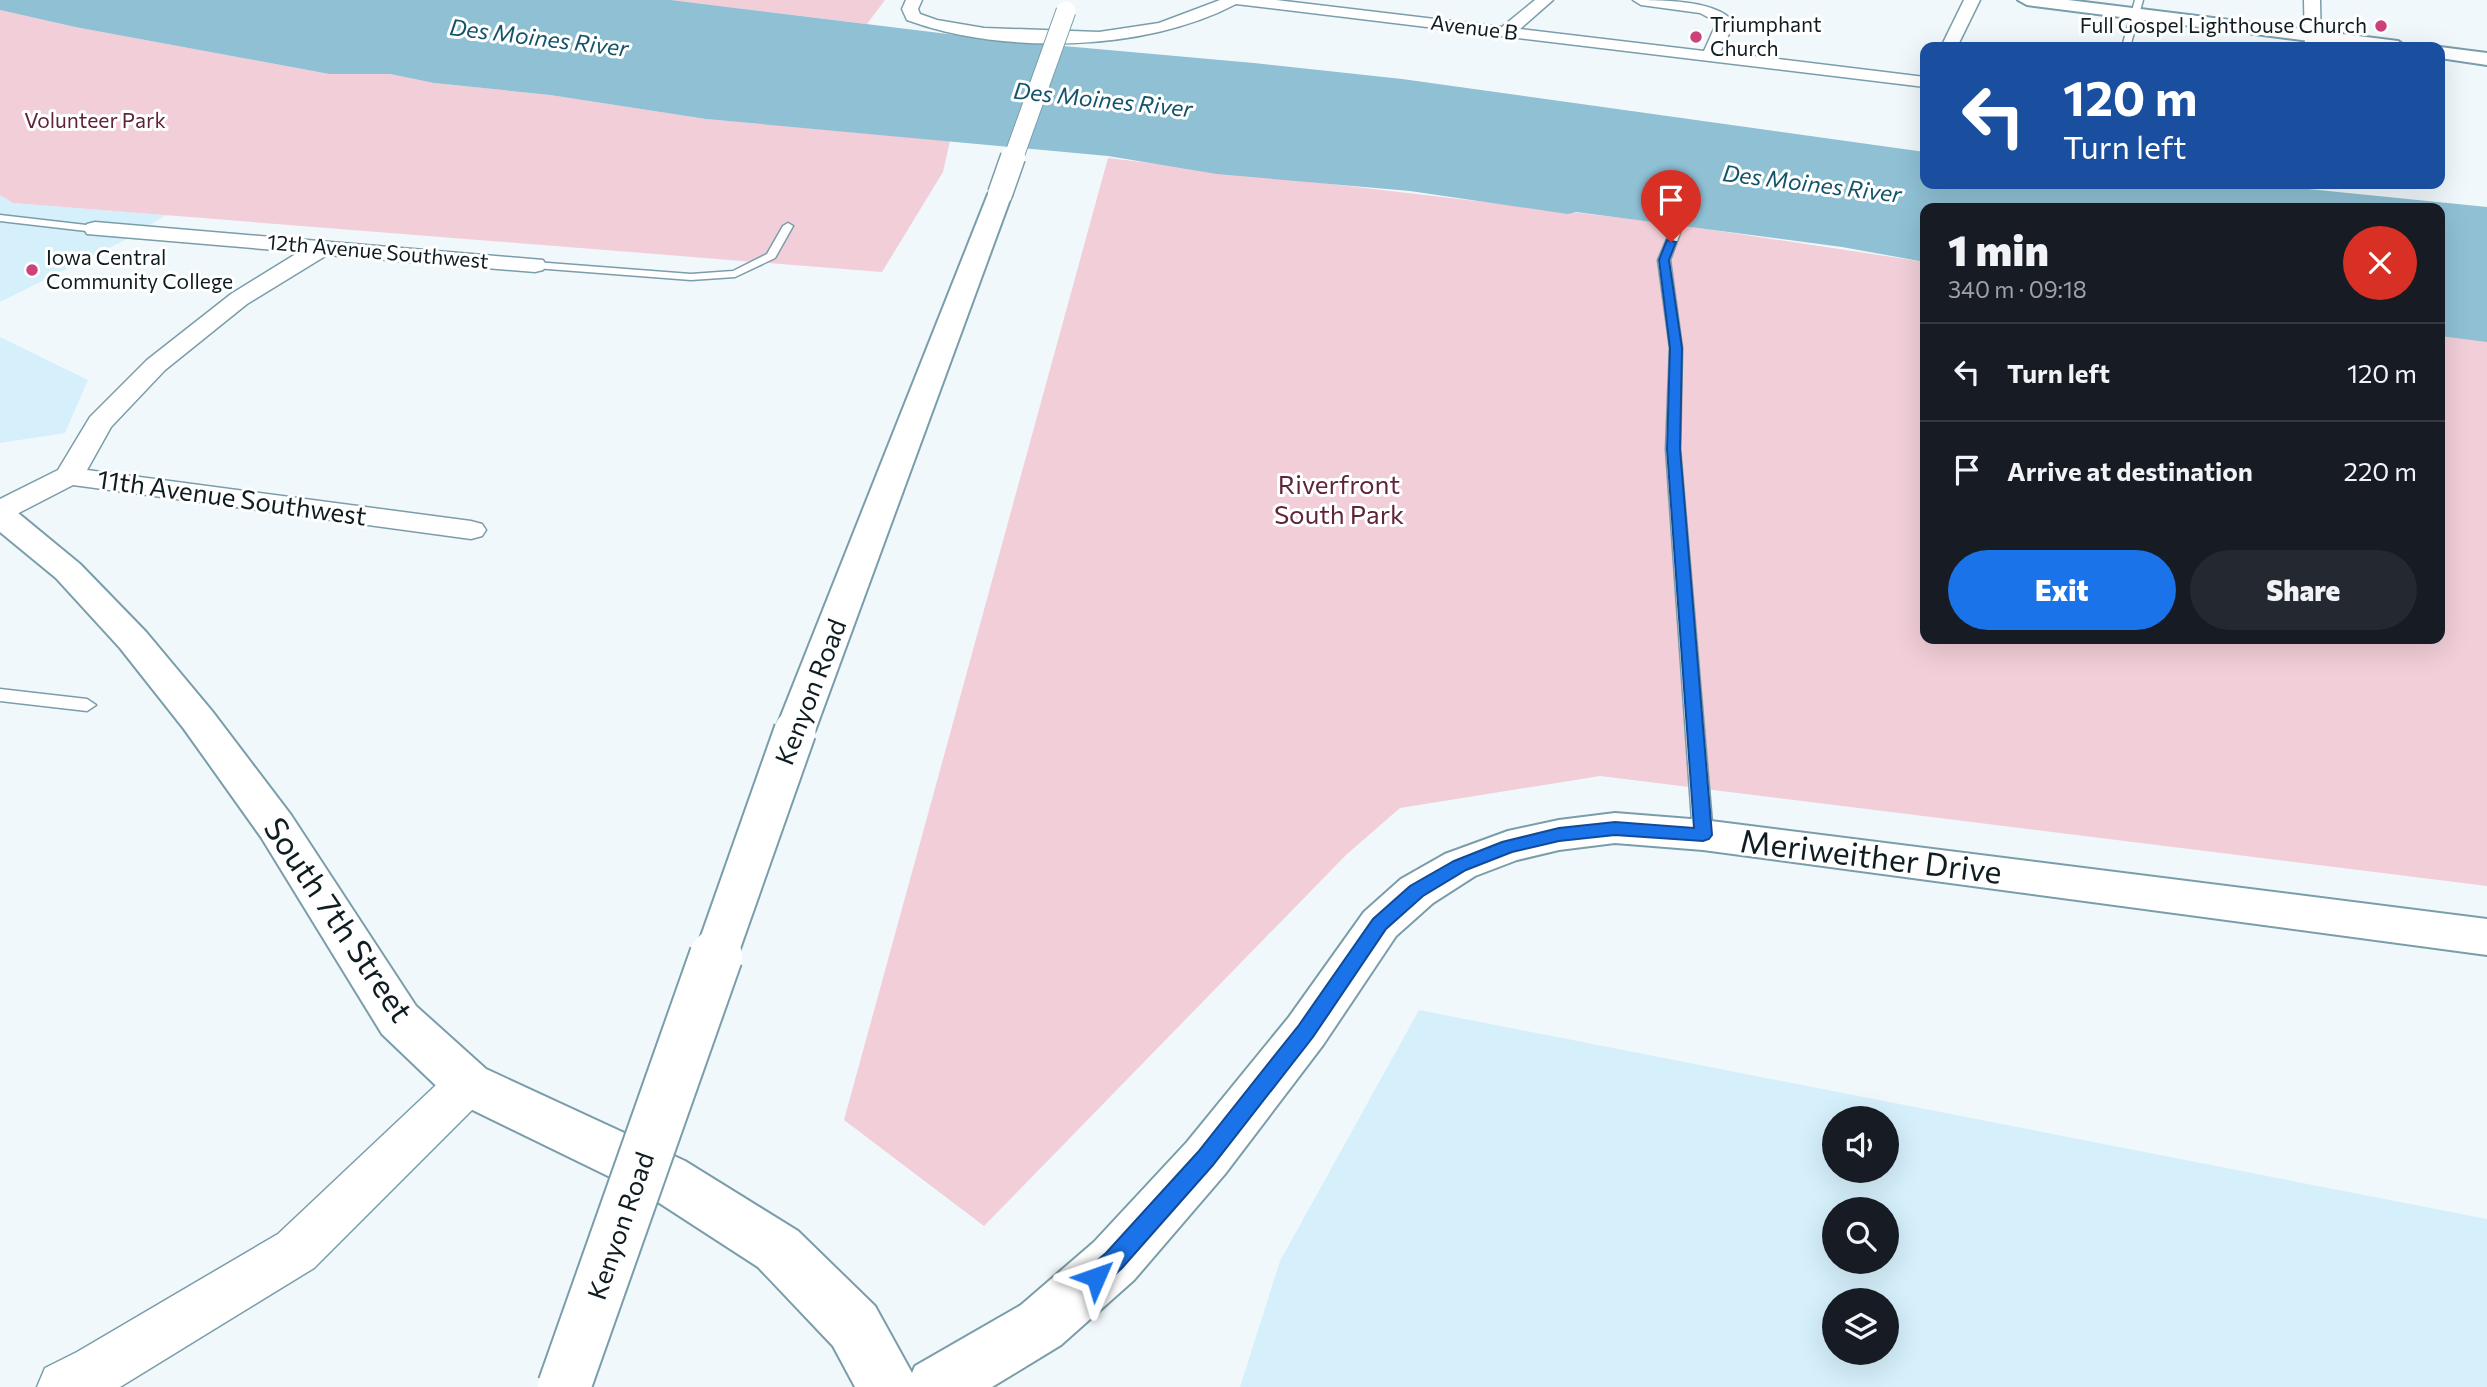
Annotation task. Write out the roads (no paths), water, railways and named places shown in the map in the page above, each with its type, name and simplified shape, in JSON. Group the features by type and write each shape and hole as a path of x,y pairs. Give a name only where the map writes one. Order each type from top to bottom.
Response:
{"street":[{"path":"914,0 910,9 913,17 941,27 1003,34 1098,36 1157,26 1199,14 1232,0"},
{"name":"Avenue B","path":"1237,0 1920,81"},
{"path":"1506,32 1545,0"},
{"path":"1641,0 1704,9 1724,19 1726,24 1710,55"},
{"path":"1951,42 1972,0"},
{"path":"2027,0 2137,7 2313,42 2312,0"},
{"name":"Kenyon Road","path":"564,1387 795,731 1000,194 1067,5"},
{"path":"2445,54 2487,59"},
{"name":"12th Avenue Southwest","path":"95,229 535,265"},
{"path":"69,475 100,423 156,365 239,299 324,247"},
{"name":"11th Avenue Southwest","path":"0,513 69,475 471,530"},
{"name":"South 7th Street","path":"0,513 68,570 133,640 198,720 276,826 399,1020 468,1084 666,1178 778,1249 854,1326 888,1387"},
{"name":"Meriweither Drive","path":"936,1387 1041,1325 1114,1261 1206,1158 1306,1031 1380,924 1417,891 1460,866 1508,847 1559,835 1615,828 1703,835 2487,937"},
{"path":"64,1387 96,1371 296,1251 468,1084"}],"lane":[{"path":"2127,42 2137,7"},
{"path":"0,219 95,229"},
{"path":"1678,225 1664,260 1676,348 1673,449 1703,835"},
{"path":"535,265 691,277 735,274 771,256 788,226"},
{"path":"0,695 86,705"}],"water":[{"name":"Des Moines River","path":"0,0 671,0 997,40 1402,79 1920,151 1920,189 2308,189 2487,207 2487,342 2445,337 2445,203 1920,203 1920,261 1842,247 1576,212 1568,214 1410,191 1217,174 1108,156 706,119 550,95 434,83 390,74 329,74 75,27 0,10"}],"place":[{"name":"Full Gospel Lighthouse Church","path":"2381,26"},
{"name":"Triumphant Church","path":"1696,37"},
{"name":"Iowa Central Community College","path":"32,270"}],"park label":[{"name":"Volunteer Park","path":"95,121"},
{"name":"Riverfront South Park","path":"1339,500"}]}
